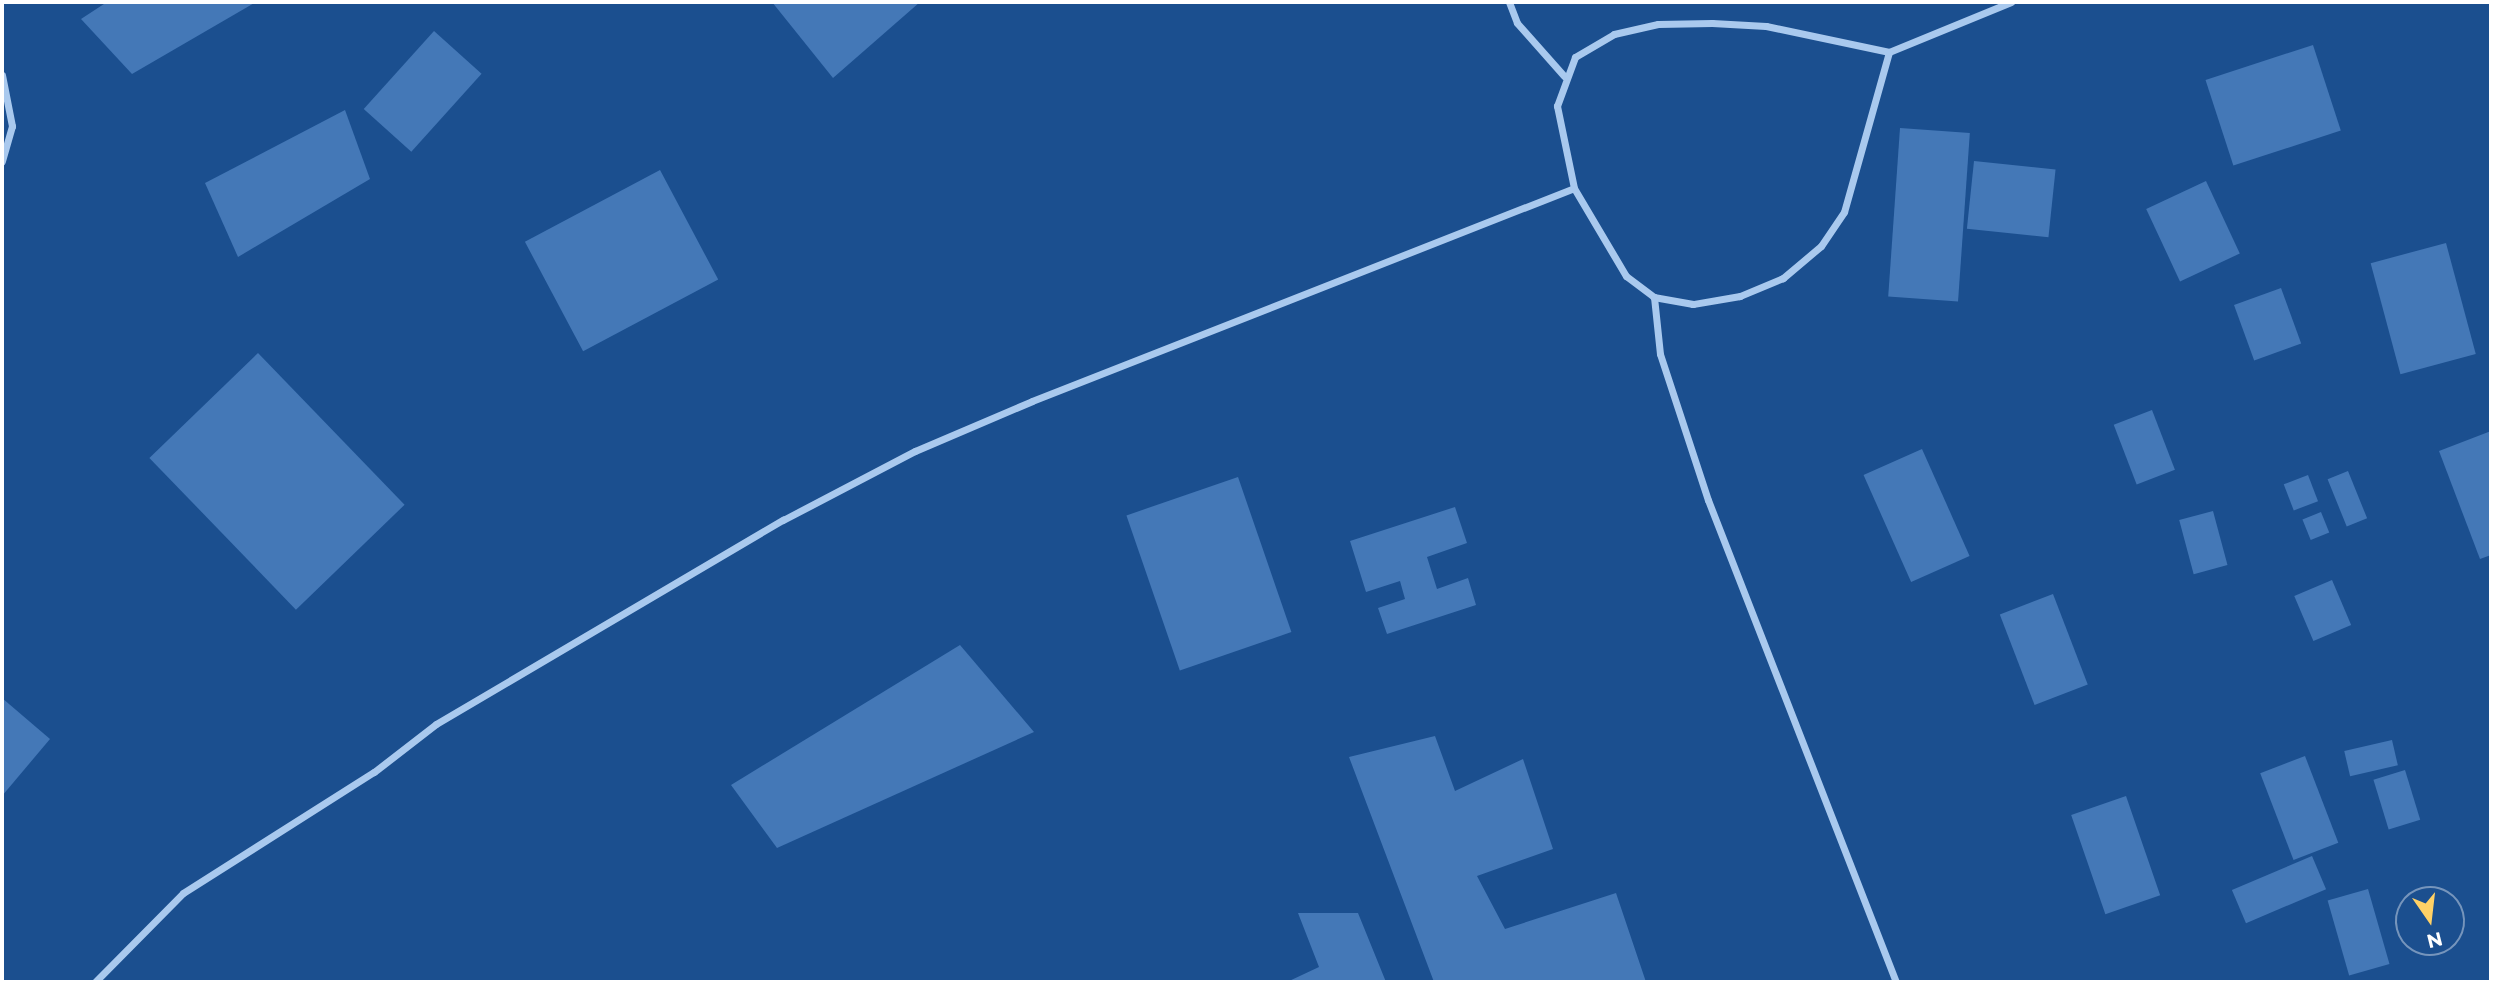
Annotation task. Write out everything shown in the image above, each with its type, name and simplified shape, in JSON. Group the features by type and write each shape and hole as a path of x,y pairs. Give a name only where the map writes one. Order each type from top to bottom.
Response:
{"street":[{"path":"1509,2 1517,23 1564,76"},
{"path":"1889,52 1844,212 1821,247 1783,278 1740,296 1693,304 1654,297 1626,276 1574,188 1557,106 1564,76 1575,57 1614,34 1658,24 1766,26 1889,52 2011,2"},
{"path":"2,75 12,126 2,162"},
{"path":"95,982 183,892 373,772 436,724 795,514 915,450 1020,406 1574,188"},
{"path":"1654,297 1660,354 1708,500 1896,982"}],"building":[{"path":"107,2 256,2 132,74 81,19"},
{"path":"772,2 920,2 833,78"},
{"path":"434,31 482,74 411,152 364,109"},
{"path":"2313,45 2341,131 2233,166 2206,80"},
{"path":"345,110 370,179 238,257 205,183"},
{"path":"1900,128 1970,133 1958,301 1888,297"},
{"path":"1974,161 2056,170 2048,237 1967,229"},
{"path":"660,170 718,279 583,351 525,242"},
{"path":"2206,181 2240,254 2180,281 2146,209"},
{"path":"2446,243 2476,354 2400,374 2371,263"},
{"path":"2281,288 2301,343 2254,361 2234,305"},
{"path":"258,353 405,505 296,610 149,458"},
{"path":"2152,410 2175,470 2137,484 2114,425"},
{"path":"2491,431 2491,555 2480,559 2439,451"},
{"path":"1922,449 1970,556 1911,582 1864,475"},
{"path":"2348,471 2367,518 2347,527 2328,479"},
{"path":"2308,475 2318,501 2294,510 2284,484"},
{"path":"1238,477 1291,632 1180,670 1126,515"},
{"path":"1455,507 1467,543 1427,557 1437,589 1468,578 1476,605 1387,634 1378,608 1405,599 1400,581 1366,592 1350,541"},
{"path":"2213,511 2227,565 2194,574 2179,520"},
{"path":"2321,512 2329,532 2311,540 2302,519"},
{"path":"2332,580 2351,625 2313,641 2294,596"},
{"path":"2053,594 2088,685 2035,705 2000,614"},
{"path":"960,645 1034,732 777,848 731,785"},
{"path":"2,698 50,739 2,796"},
{"path":"1435,736 1455,791 1523,759 1553,849 1477,876 1505,929 1616,893 1646,982 1434,982 1349,757"},
{"path":"2392,740 2398,765 2350,776 2344,751"},
{"path":"2305,756 2338,843 2294,860 2260,773"},
{"path":"2405,770 2420,820 2389,829 2373,780"},
{"path":"2126,796 2160,895 2105,914 2071,815"},
{"path":"2312,856 2326,889 2246,923 2232,890"},
{"path":"2368,889 2389,964 2349,976 2328,901"},
{"path":"1298,913 1358,913 1386,982 1287,982 1319,967"}]}
